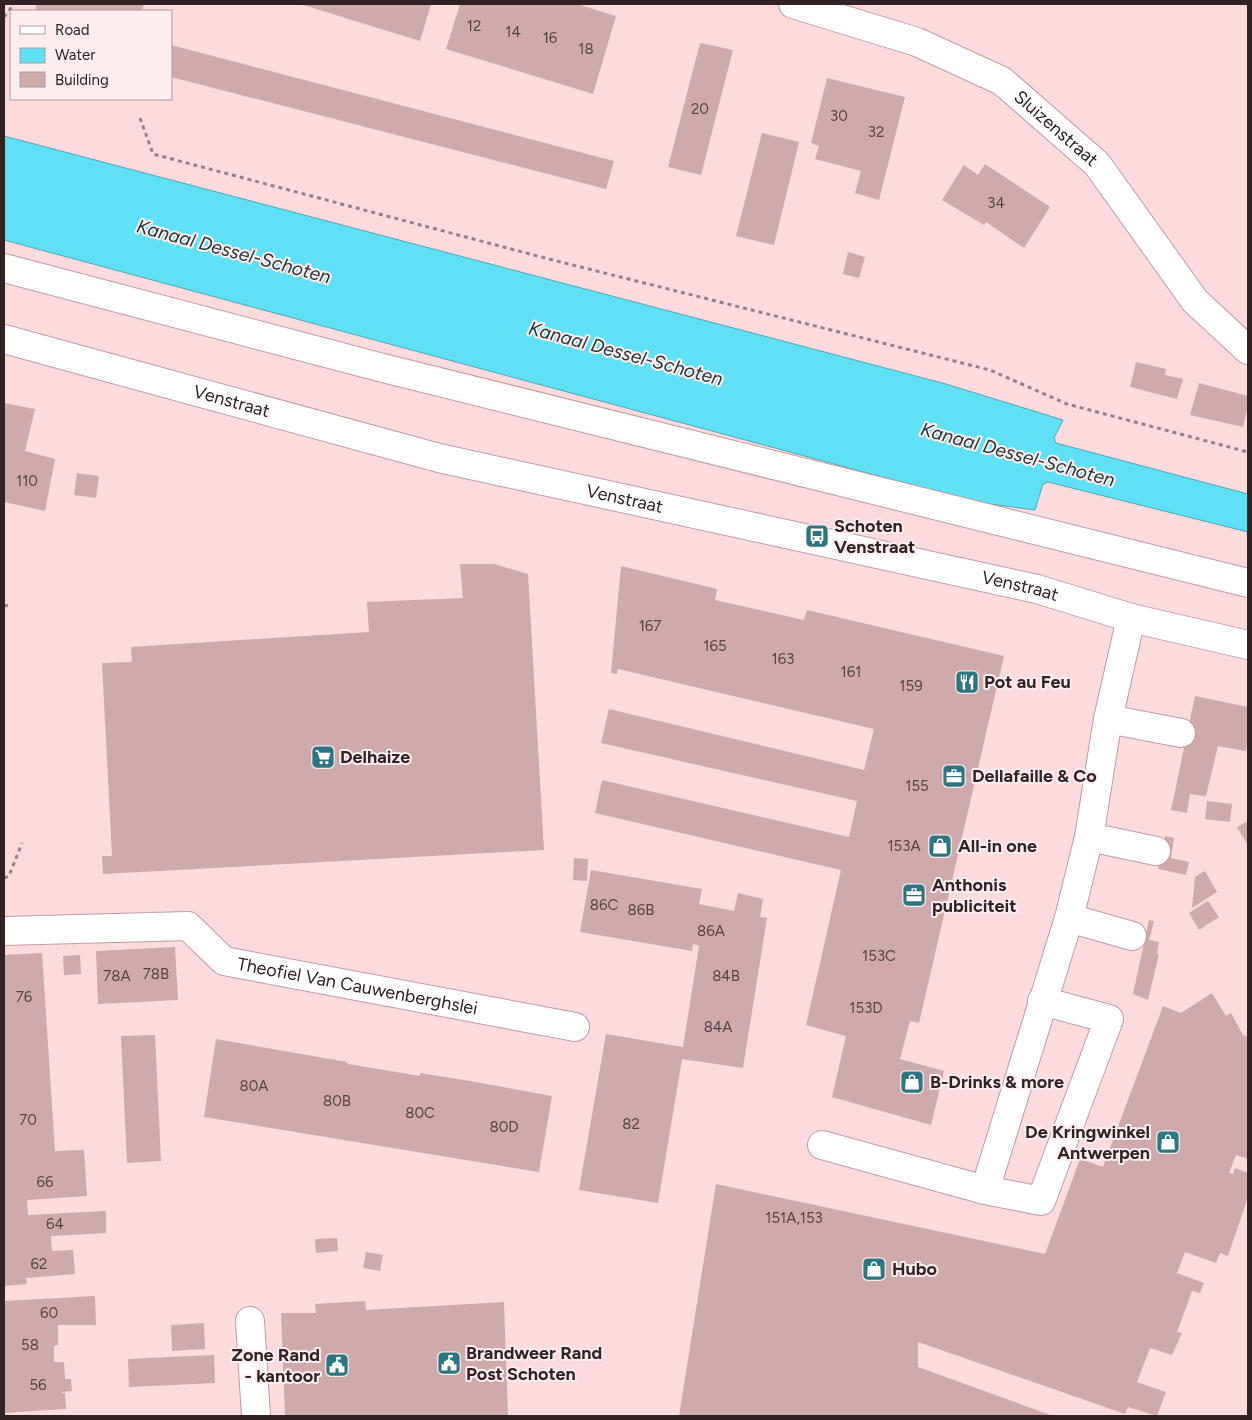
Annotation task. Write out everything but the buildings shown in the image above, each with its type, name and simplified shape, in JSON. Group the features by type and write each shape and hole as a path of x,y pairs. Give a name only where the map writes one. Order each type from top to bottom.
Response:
{"street":[{"name":"Sluizenstraat","path":"794,4 917,42 1002,81 1097,164 1195,301 1248,350"},
{"path":"4,268 379,367 1248,583"},
{"name":"Venstraat","path":"4,339 439,458 1037,589 1131,618 1248,645"},
{"path":"985,1190 1069,918 1089,837 1108,719 1131,618"},
{"path":"1108,719 1181,733"},
{"path":"1089,837 1156,851"},
{"path":"1069,918 1132,936"},
{"name":"Theofiel Van Cauwenberghslei","path":"4,931 188,926 224,961 575,1027"},
{"path":"822,1145 985,1190 1041,1201 1109,1019 1042,1001"},
{"path":"250,1321 256,1416"}],"path":[{"path":"4,17 14,4"},
{"path":"140,118 153,154 544,258 990,370 1067,404 1248,452"},
{"path":"4,606 10,605"},
{"path":"4,878 9,876 22,843"}],"water":[{"name":"Kanaal Dessel-Schoten","path":"4,136 946,384 1063,420 1054,438 1056,443 1248,494 1248,532 1048,482 1043,484 1035,510 975,502 4,240"}],"place":[{"name":"Schoten Venstraat","path":"817,536"},
{"name":"Pot au Feu","path":"967,682"},
{"name":"Delhaize","path":"323,757"},
{"name":"Dellafaille & Co","path":"954,776"},
{"name":"All-in one","path":"940,846"},
{"name":"Anthonis publiciteit","path":"914,895"},
{"name":"B-Drinks & more","path":"912,1082"},
{"name":"De Kringwinkel Antwerpen","path":"1168,1142"},
{"name":"Hubo","path":"874,1269"},
{"name":"Brandweer Rand Post Schoten","path":"449,1363"},
{"name":"Zone Rand - kantoor","path":"337,1365"}]}
